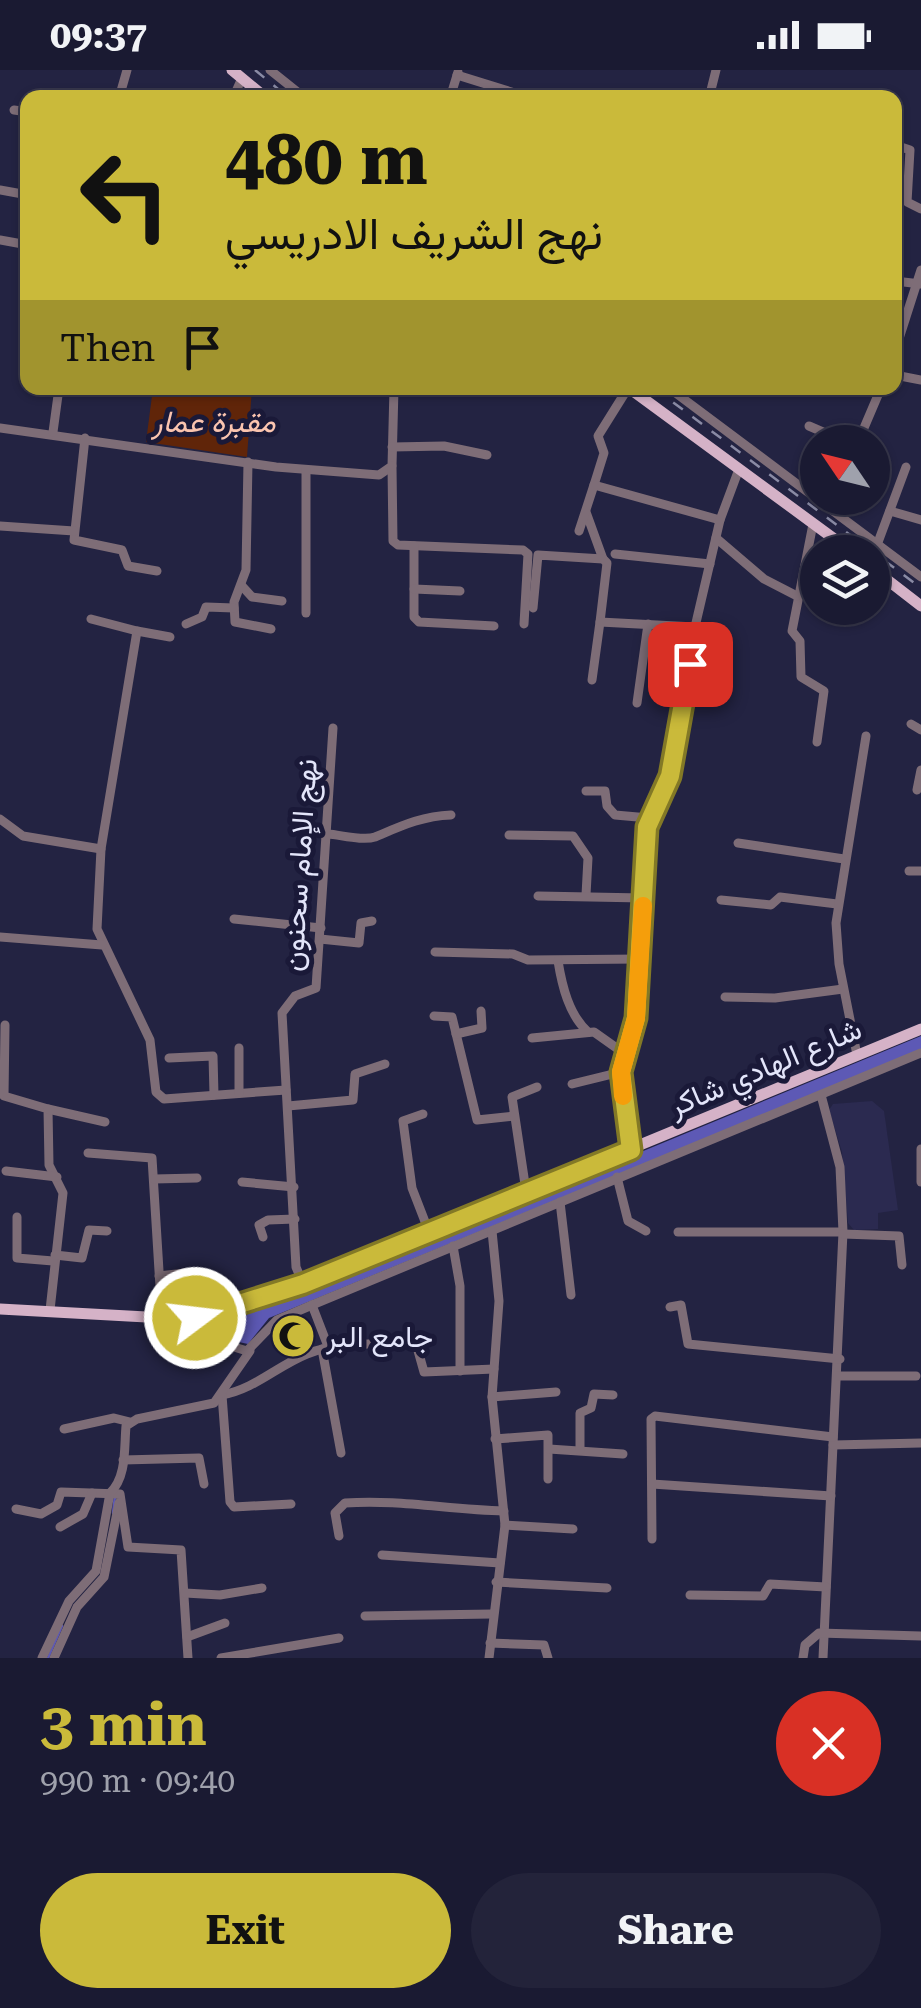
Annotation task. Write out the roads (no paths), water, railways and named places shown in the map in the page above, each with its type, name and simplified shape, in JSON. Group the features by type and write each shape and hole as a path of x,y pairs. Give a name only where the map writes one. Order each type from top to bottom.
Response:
{"main road":[{"path":"237,74 256,90"},
{"path":"638,395 828,535"},
{"path":"890,582 921,606"},
{"name":"شارع الهادي شاكر","path":"0,1308 195,1318 303,1284 921,1029"}],"street":[{"path":"270,70 295,90"},
{"path":"458,72 509,90"},
{"path":"14,110 20,111"},
{"path":"902,149 911,154 902,184"},
{"path":"902,330 921,270"},
{"path":"53,432 58,395"},
{"path":"394,395 392,541 414,546 524,550 528,554 524,624"},
{"path":"579,531 604,453 598,436 624,395"},
{"path":"679,395 800,481"},
{"path":"865,425 877,395"},
{"path":"0,428 53,432 306,470 379,474 392,466"},
{"path":"85,438 74,531 77,542 122,550 128,566 156,571"},
{"path":"392,446 444,446 486,455"},
{"path":"248,462 246,570 234,608 239,626 271,629"},
{"path":"906,467 890,511 921,520"},
{"path":"631,1150 621,1072 636,1018 649,818 675,756 695,627 720,520 739,469"},
{"path":"306,470 306,613"},
{"path":"594,484 720,520"},
{"path":"585,509 607,564 592,680"},
{"path":"845,515 867,535"},
{"path":"813,524 792,631 800,641 801,677 824,691 817,742"},
{"path":"0,526 74,531"},
{"path":"716,538 764,580 797,596"},
{"path":"414,546 414,617 419,622 494,626"},
{"path":"615,554 710,564"},
{"path":"890,554 921,577"},
{"path":"533,608 538,555 603,559"},
{"path":"242,586 252,597 282,601"},
{"path":"414,589 460,591"},
{"path":"186,624 202,617 206,607 234,608"},
{"path":"91,619 170,638"},
{"path":"600,622 695,627"},
{"path":"637,703 648,624"},
{"path":"137,631 101,849 97,929 102,945 150,1040 158,1096 286,1090"},
{"path":"911,724 921,730"},
{"name":"نهج الإمام سحنون","path":"303,1284 296,1267 282,1013 295,996 316,988 334,728"},
{"path":"858,1055 843,988 837,904 866,736"},
{"path":"917,790 921,770"},
{"path":"586,791 606,791 607,806 615,815 649,818"},
{"path":"328,834 374,837 388,828 429,816 450,815"},
{"path":"0,819 23,836 101,849"},
{"path":"509,836 573,836 588,858 586,895"},
{"path":"738,843 844,860"},
{"path":"909,871 921,871"},
{"path":"538,896 643,898"},
{"path":"721,900 771,905 780,897 837,904"},
{"path":"234,920 358,943 361,923 372,921"},
{"path":"0,938 102,945"},
{"path":"435,952 513,954 528,960 640,959"},
{"path":"558,961 563,990 578,1022 625,1054"},
{"path":"725,997 775,998 843,988"},
{"path":"456,1034 482,1028 481,1011"},
{"path":"434,1016 450,1016 476,1118 482,1121 514,1116"},
{"path":"5,1025 4,1096 105,1122"},
{"path":"532,1038 588,1032"},
{"path":"239,1093 240,1048"},
{"path":"291,1504 234,1506 230,1502 222,1395 234,1369 277,1320 921,1054"},
{"path":"169,1058 213,1056 214,1095"},
{"path":"288,1106 353,1100 356,1074 385,1064"},
{"path":"572,1084 621,1072"},
{"path":"526,1191 514,1094 537,1088"},
{"path":"820,1095 840,1167 843,1233 823,1658"},
{"path":"48,1110 48,1161 63,1193 50,1310"},
{"path":"423,1114 402,1121 414,1192 430,1232"},
{"path":"921,1149 921,1182"},
{"path":"88,1153 149,1156 154,1179 162,1319"},
{"path":"6,1172 57,1177"},
{"path":"618,1177 628,1221 646,1231"},
{"path":"154,1179 197,1178"},
{"path":"242,1182 294,1187"},
{"path":"560,1202 571,1295"},
{"path":"17,1217 18,1258 82,1258 90,1230 107,1232"},
{"path":"263,1238 258,1230 268,1220 295,1219"},
{"path":"489,1658 505,1525 492,1398 499,1301 492,1231"},
{"path":"678,1232 899,1236 902,1265"},
{"path":"453,1246 460,1286 460,1371"},
{"path":"159,1276 185,1273"},
{"path":"312,1305 326,1349 341,1453"},
{"path":"670,1306 681,1305 688,1344 840,1359"},
{"path":"195,1318 203,1336 243,1351 252,1348"},
{"path":"64,1429 114,1418 130,1422 204,1409 222,1395 249,1388 296,1359 326,1349 410,1342 417,1347 424,1372 494,1370"},
{"path":"230,1346 234,1369"},
{"path":"838,1376 916,1376"},
{"path":"492,1398 556,1392"},
{"path":"580,1450 581,1412 592,1406 594,1394 614,1395"},
{"path":"652,1539 651,1420 655,1416 833,1441 921,1443"},
{"path":"42,1658 68,1601 94,1574 130,1422"},
{"path":"495,1439 546,1434 550,1449 548,1479"},
{"path":"550,1449 623,1454"},
{"path":"123,1460 199,1458 204,1484"},
{"path":"652,1484 831,1496"},
{"path":"16,1509 41,1514 57,1506 61,1492 116,1491"},
{"path":"116,1491 126,1546 181,1550 188,1658"},
{"path":"54,1658 77,1607 104,1577 116,1491"},
{"path":"60,1527 83,1514 92,1493"},
{"path":"339,1536 335,1513 345,1503 388,1500 438,1508 504,1511"},
{"path":"505,1525 573,1529"},
{"path":"382,1555 500,1563"},
{"path":"496,1582 607,1588"},
{"path":"690,1596 763,1596 770,1584 826,1587"},
{"path":"186,1593 220,1595 262,1588"},
{"path":"365,1616 492,1614"},
{"path":"187,1637 225,1623"},
{"path":"803,1658 812,1637 824,1634 921,1636"},
{"path":"221,1658 339,1638"},
{"path":"490,1643 544,1644 548,1658"}],"waterway":[{"path":"113,1513 115,1496"},
{"path":"48,1658 62,1626"}],"railway":[{"path":"255,70 279,90"},
{"path":"663,395 921,588"}],"place":[{"name":"جامع البر","path":"293,1336"}],"park label":[{"name":"مقبرة عمار","path":"214,421"}]}
